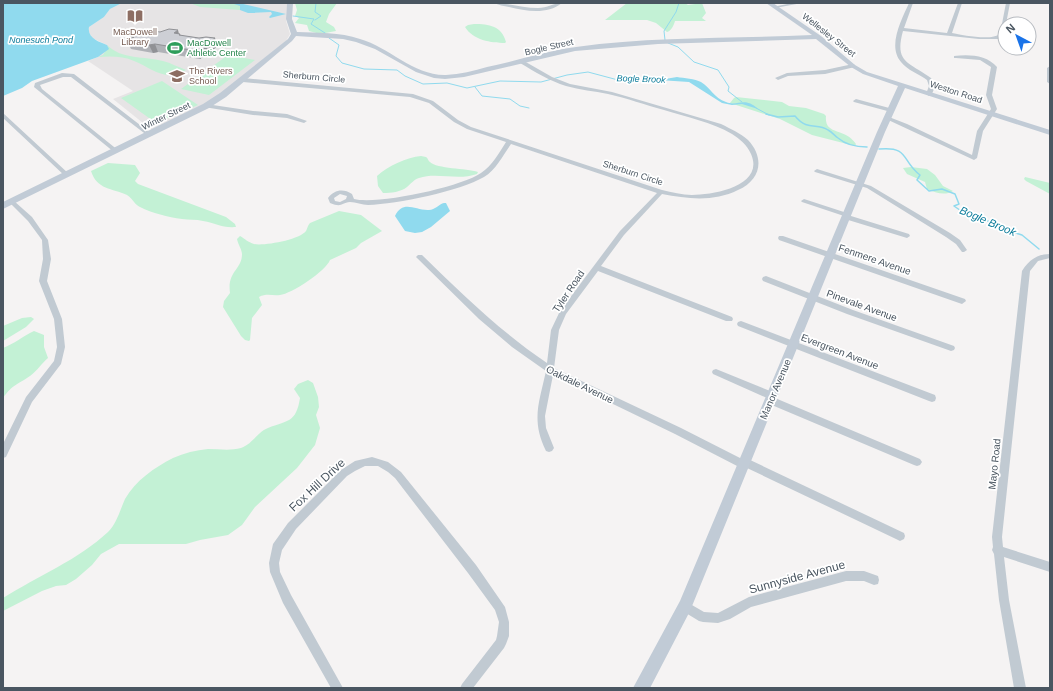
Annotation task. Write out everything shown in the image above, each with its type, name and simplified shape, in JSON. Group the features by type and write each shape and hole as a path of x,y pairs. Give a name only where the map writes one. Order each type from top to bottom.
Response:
{"street":[{"path":"290,3 289,20 294,34"},
{"path":"496,3 543,9 556,6 560,3"},
{"name":"Wellesley Street","path":"769,3 819,37 855,67"},
{"path":"775,7 800,3"},
{"path":"910,3 898,47 899,56 902,62 929,80 932,84 932,90 929,94"},
{"path":"949,34 960,3"},
{"path":"902,29 979,38 999,38 1002,35 1008,3"},
{"name":"Bogle Street","path":"294,34 343,37 358,40 377,48 418,71 434,76 464,75 575,49 658,42 819,37"},
{"name":"Winter Street","path":"3,206 116,152 206,106 243,80 282,48 294,34"},
{"path":"856,101 889,114 904,124 974,158 980,131 994,107 989,95 994,69 993,65 978,58 956,57"},
{"name":"Sherburn Circle","path":"243,80 389,92 416,96 431,102 462,125 661,192 693,197 710,196 730,192 739,188 752,177 756,167 755,156 750,147 741,138 720,126 623,97 573,86 558,81 522,62"},
{"path":"778,78 855,67"},
{"name":"Weston Road","path":"855,67 870,76 1050,133"},
{"path":"1050,68 1050,82"},
{"path":"116,152 40,90 37,87 37,84 67,74 72,75 150,135"},
{"name":"Manor Avenue","path":"641,688 685,606 889,114 902,86"},
{"path":"206,106 287,116 304,121"},
{"path":"3,115 67,175"},
{"path":"3,124 11,122"},
{"path":"349,200 362,203 384,202 475,180 488,170 509,142"},
{"path":"817,171 860,184 873,190 954,239 964,250"},
{"name":"Tyler Road","path":"549,448 542,428 541,416 550,370 555,330 563,313 596,267 633,220 661,192"},
{"path":"3,454 29,400 58,362 62,347 58,319 43,281 47,259 45,240 35,225 12,202"},
{"path":"804,202 907,236"},
{"name":"Fenmere Avenue","path":"781,238 831,254 962,301"},
{"name":"Oakdale Avenue","path":"420,256 469,306 533,360 550,370 900,536"},
{"name":"Mayo Road","path":"1020,688 1005,607 998,550 998,525 1026,271 1036,259 1050,256"},
{"path":"596,267 730,319"},
{"name":"Pinevale Avenue","path":"766,279 951,348"},
{"name":"Evergreen Avenue","path":"741,324 932,398"},
{"path":"716,372 771,398 917,462"},
{"name":"Fox Hill Drive","path":"338,688 287,599 274,563 277,548 283,538 317,500 344,473 353,466 382,462 388,465 398,475 500,607 504,622 503,636 500,644 466,688"},
{"path":"998,550 1050,567"},
{"name":"Sunnyside Avenue","path":"685,606 703,617 718,618 749,602 846,576 864,576 874,580"}],"shaded area":[{"name":"The Rivers School","path":"122,3 287,3 286,21 290,34 286,41 211,101 153,131 113,99 133,91 88,61 98,57 107,45 92,38 88,31 89,27 104,17 110,9"}],"green space":[{"path":"190,3 231,3 239,5 241,8 240,10 200,7"},
{"path":"295,3 337,3 329,14 326,22 334,27 336,31 320,34 309,31 307,25 295,23 299,18 295,16 297,10"},
{"path":"627,3 685,3 688,5 702,3 706,13 702,18 706,21 675,21 672,28 667,32 656,23 647,20 605,20"},
{"path":"474,24 490,25 498,29 506,42 494,42 477,38 465,27"},
{"path":"107,45 119,53 134,57 156,59 186,70 178,74 165,75 126,58 98,57 103,55 108,47"},
{"path":"228,55 255,60 209,95 181,89"},
{"path":"162,81 198,105 156,123 121,98"},
{"path":"736,97 782,102 789,106 806,108 824,114 826,116 828,126 846,135 856,144 855,146 812,135 780,119 730,103"},
{"path":"421,156 426,157 429,162 439,166 478,172 477,174 462,177 426,176 415,180 402,190 383,193 378,186 377,176 398,163 410,158"},
{"path":"108,163 135,165 140,173 135,181 138,184 226,217 235,224 236,227 226,227 200,220 171,217 140,207 127,195 106,188 97,182 91,171"},
{"path":"911,167 927,169 935,175 943,186 953,191 950,193 940,193 927,189 925,182 907,174 903,168"},
{"path":"1025,177 1050,183 1050,194 1026,181 1024,179"},
{"path":"339,211 361,215 382,231 361,243 356,248 330,260 327,265 315,276 292,291 280,295 267,295 259,297 262,305 252,318 250,340 245,340 223,307 224,301 230,293 232,275 240,264 242,252 237,239 240,236 254,244 289,240 306,231 310,223"},
{"path":"31,317 34,319 26,327 3,341 3,326 22,318"},
{"path":"34,331 44,335 44,347 48,358 33,374 13,387 3,398 3,348"},
{"path":"308,380 313,383 318,397 319,407 316,415 320,428 315,445 297,468 255,507 242,525 228,535 186,544 119,544 101,554 92,565 76,579 66,585 56,586 42,591 3,611 3,598 84,551 108,532 116,521 129,492 152,470 173,458 186,453 208,449 224,450 241,448 249,444 264,430 286,422 293,416 296,412 300,398 294,389 298,384"}],"water":[{"name":"Nonesuch Pond","path":"3,3 122,3 110,9 104,17 89,27 92,37 107,45 109,49 98,57 32,81 22,88 3,96"},
{"path":"231,3 239,3 286,14 270,18 269,17 272,14 271,12 248,13 240,10 240,6"},
{"path":"677,77 693,79 701,82 718,98 726,102 745,102 758,109 742,104 732,105 722,103 689,82 659,80"},
{"path":"446,203 450,211 431,227 422,232 415,233 405,231 395,216 402,208 410,207 429,210"}],"building":[{"path":"142,29 160,32 169,29 178,30 174,33 199,38 215,38 197,51 127,41 134,37 130,36"}],"waterway":[{"path":"315,20 321,16 315,12 316,3"},
{"path":"665,40 664,31 676,12 679,3"},
{"name":"Bogle Brook","path":"293,16 314,19 311,24 325,33"},
{"name":"Bogle Brook","path":"329,38 339,45 336,56 342,63 364,69 397,70 405,76 423,84 447,83 467,88 500,81 541,82 567,75 588,72 618,80 661,80"},
{"path":"668,43 678,47 694,62 718,70 729,87 728,91 742,102"},
{"path":"475,87 482,96 510,99 520,106 529,108"},
{"name":"Bogle Brook","path":"756,108 768,115"},
{"name":"Bogle Brook","path":"768,115 778,117 795,116 804,124 824,128 848,144 867,147"},
{"name":"Bogle Brook","path":"879,149 889,149 901,152 914,170 920,175 917,180 929,191 942,189 955,194 959,204 954,206 964,213 984,219 1003,229 1022,235 1039,249"}],"place":[{"name":"MacDowell Library","path":"135,16"},
{"name":"MacDowell Athletic Center","path":"175,48"},
{"name":"The Rivers School","path":"177,76"}]}
